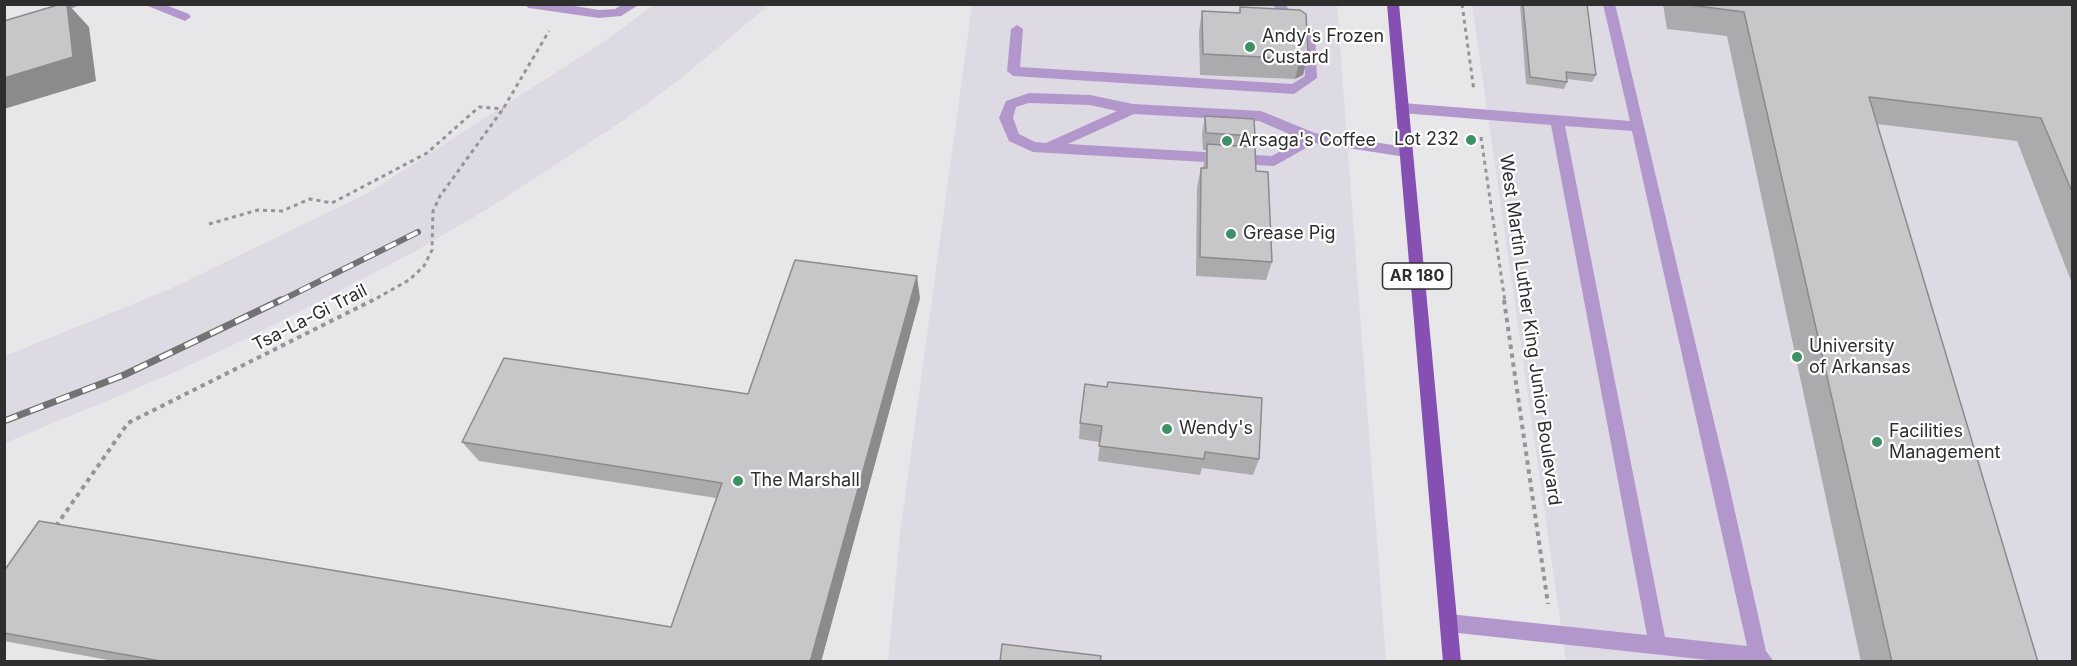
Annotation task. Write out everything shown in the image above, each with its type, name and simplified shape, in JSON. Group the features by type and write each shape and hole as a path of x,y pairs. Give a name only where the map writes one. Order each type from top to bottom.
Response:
{"main road":[{"name":"AR 180","path":"1393,4 1452,662"}],"lane":[{"path":"36,16 77,4"},
{"path":"149,4 185,17"},
{"path":"529,4 599,14 617,13 634,4"},
{"path":"1017,29 1013,71 1294,89 1311,78 1309,32 1289,18 1278,4"},
{"path":"1449,623 1658,645 1762,659 1609,4"},
{"path":"1313,138 1274,161 1051,146 1033,147 1014,137 1006,118 1011,104 1029,98 1090,100 1133,109 1261,116 1313,138 1406,152"},
{"path":"1402,108 1638,127"},
{"path":"1051,146 1133,109"},
{"path":"1557,120 1658,645"}],"path":[{"name":"West Martin Luther King Junior Boulevard","path":"1462,4 1552,634"},
{"name":"Tsa-La-Gi Trail","path":"52,532 128,423 329,324 409,280 424,266 432,250 433,212 440,196 503,109 560,9"},
{"path":"209,224 258,210 282,211 310,199 332,203 427,153 478,107 503,109"}],"shaded area":[{"path":"653,5 769,5 679,80 621,122 489,208 414,252 248,338 166,376 5,443 5,356 170,289 368,193 605,41"},
{"path":"972,5 1337,5 1386,661 888,662 900,534"},
{"name":"University of Arkansas","path":"1472,5 2072,5 2072,661 1566,661"}],"building":[{"path":"67,4 73,57 4,78 4,21"},
{"path":"1523,4 1587,4 1596,75 1566,72 1567,82 1530,77"},
{"name":"Facilities Management","path":"1682,4 2073,4 2073,194 2041,118 1869,97 2038,662 1892,662 1744,12"},
{"path":"1240,7 1300,10 1306,14 1308,54 1300,59 1203,54 1202,11 1240,13"},
{"path":"1205,116 1254,119 1255,136 1206,133"},
{"name":"Grease Pig","path":"1207,144 1255,147 1256,171 1268,172 1272,262 1200,257 1201,168 1207,168"},
{"name":"The Marshall","path":"795,260 917,276 810,662 166,662 4,633 4,571 39,521 671,627 722,483 462,442 504,358 748,394"},
{"name":"Wendy's","path":"1108,382 1262,398 1259,459 1205,452 1204,459 1099,446 1102,426 1080,423 1085,384 1107,387"},
{"path":"1002,644 1101,656 1100,662 1000,662"}],"railway":[{"path":"278,302 418,232"},
{"path":"4,421 124,375 281,300"}],"place":[{"name":"Andy's Frozen Custard","path":"1250,47"},
{"name":"Lot 232","path":"1471,140"},
{"name":"Arsaga's Coffee","path":"1227,141"},
{"name":"Grease Pig","path":"1231,234"},
{"name":"University of Arkansas","path":"1797,357"},
{"name":"Wendy's","path":"1167,429"},
{"name":"Facilities Management","path":"1877,442"},
{"name":"The Marshall","path":"738,481"}]}
